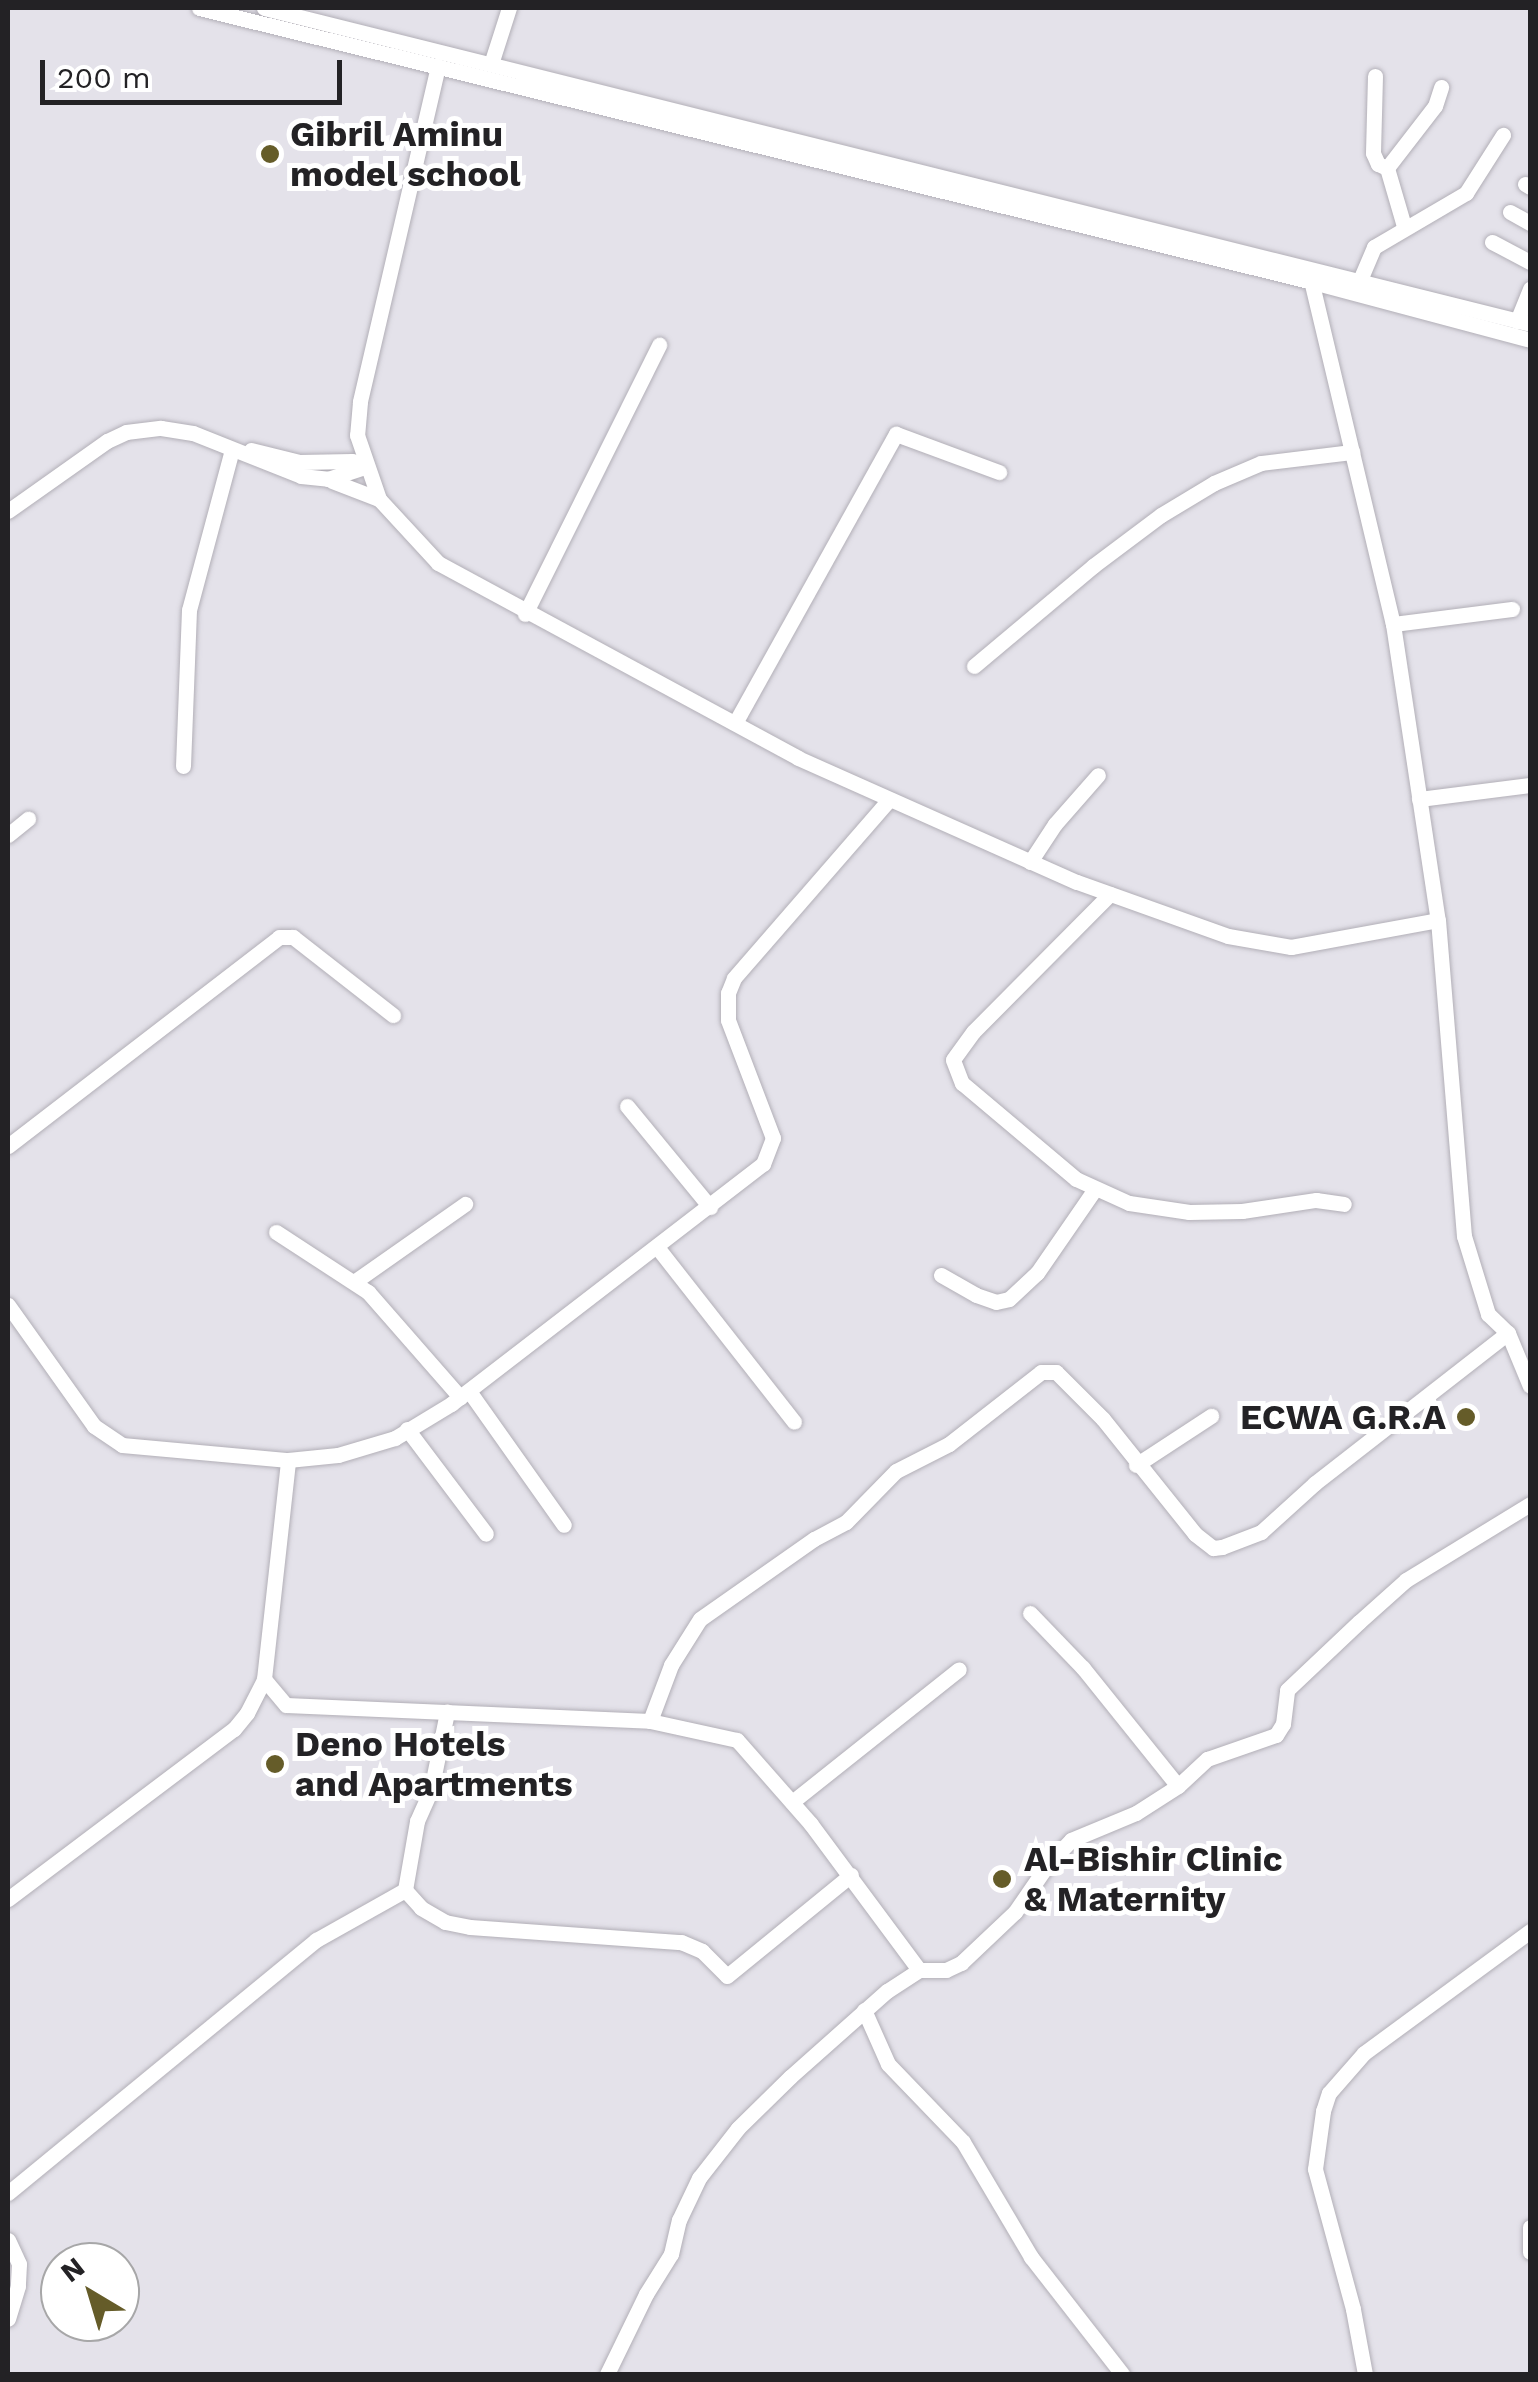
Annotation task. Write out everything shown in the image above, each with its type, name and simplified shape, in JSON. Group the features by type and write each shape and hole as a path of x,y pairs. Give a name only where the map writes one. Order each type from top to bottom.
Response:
{"street":[{"path":"199,8 254,14 438,66 643,109 1311,274 1530,340"},
{"path":"264,8 491,64 643,109"},
{"path":"491,64 509,8"},
{"path":"438,66 360,402 357,435 379,499 438,563 526,614 889,800 1110,894 1228,936 1291,947 1438,920"},
{"path":"1375,76 1373,154 1378,164 1387,168 1404,226"},
{"path":"1387,168 1435,106 1441,87"},
{"path":"1360,280 1368,254 1404,226 1466,193 1504,135"},
{"path":"1510,212 1530,223"},
{"path":"1492,242 1530,262"},
{"path":"1311,274 1360,280 1524,322 1530,288"},
{"path":"1311,274 1393,624 1438,920 1464,1236 1488,1314 1508,1334 1530,1386"},
{"path":"526,614 659,344"},
{"path":"8,511 90,450 126,432 173,427 301,476 328,479 379,499"},
{"path":"734,723 896,434 999,472"},
{"path":"329,462 357,435"},
{"path":"232,450 248,449 299,462 352,461 365,466"},
{"path":"183,766 189,610 232,450"},
{"path":"974,666 1093,566 1161,515 1214,484 1261,463 1352,452"},
{"path":"328,479 365,466"},
{"path":"1393,624 1512,609"},
{"path":"1030,862 1055,824 1098,775"},
{"path":"1418,799 1530,786"},
{"path":"8,1305 94,1426 122,1445 288,1460 378,1445 408,1429 464,1394 763,1164 773,1138 728,1020 734,978 889,800"},
{"path":"8,835 28,819"},
{"path":"1110,894 973,1032 952,1060 962,1083 1038,1149 1095,1190 1129,1203 1189,1212 1316,1200 1344,1204"},
{"path":"8,1146 279,937 294,937 392,1015"},
{"path":"628,1106 710,1207"},
{"path":"941,1275 976,1295 996,1302 1009,1299 1037,1273 1095,1190"},
{"path":"354,1282 465,1204"},
{"path":"276,1232 354,1282 398,1322 464,1394 564,1525"},
{"path":"657,1247 794,1422"},
{"path":"650,1720 671,1665 700,1620 814,1538 846,1522 896,1472 949,1444 1041,1372 1056,1372 1103,1419 1136,1466 1203,1542 1213,1548 1231,1546 1261,1532 1315,1483 1508,1334"},
{"path":"1136,1466 1211,1416"},
{"path":"408,1429 486,1534"},
{"path":"8,1899 234,1728 264,1679 288,1460"},
{"path":"607,2374 646,2294 671,2254 680,2220 699,2178 738,2128 864,2010 918,1970 946,1970 961,1963 1014,1912 1060,1850 1086,1833 1136,1813 1178,1786 1206,1759 1276,1735 1283,1724 1287,1690 1359,1622 1406,1580 1530,1504"},
{"path":"1030,1613 1083,1668 1178,1786"},
{"path":"792,1802 959,1669"},
{"path":"264,1679 286,1705 650,1720 737,1740 851,1875 918,1970"},
{"path":"405,1890 417,1820 430,1790 447,1712"},
{"path":"405,1890 422,1908 458,1925 682,1942 702,1951 727,1976 851,1875"},
{"path":"8,2193 316,1940 405,1890"},
{"path":"1365,2374 1353,2309 1315,2168 1322,2111 1329,2093 1364,2053 1530,1931"},
{"path":"864,2010 888,2064 963,2142 1030,2258 1122,2374"},
{"path":"1530,2227 1530,2252"},
{"path":"8,2240 19,2264 18,2286 8,2318"}],"place":[{"name":"Gibril Aminu model school","path":"270,154"},
{"name":"ECWA G.R.A","path":"1466,1417"},
{"name":"Deno Hotels and Apartments","path":"275,1764"},
{"name":"Al-Bishir Clinic & Maternity","path":"1002,1879"}]}
